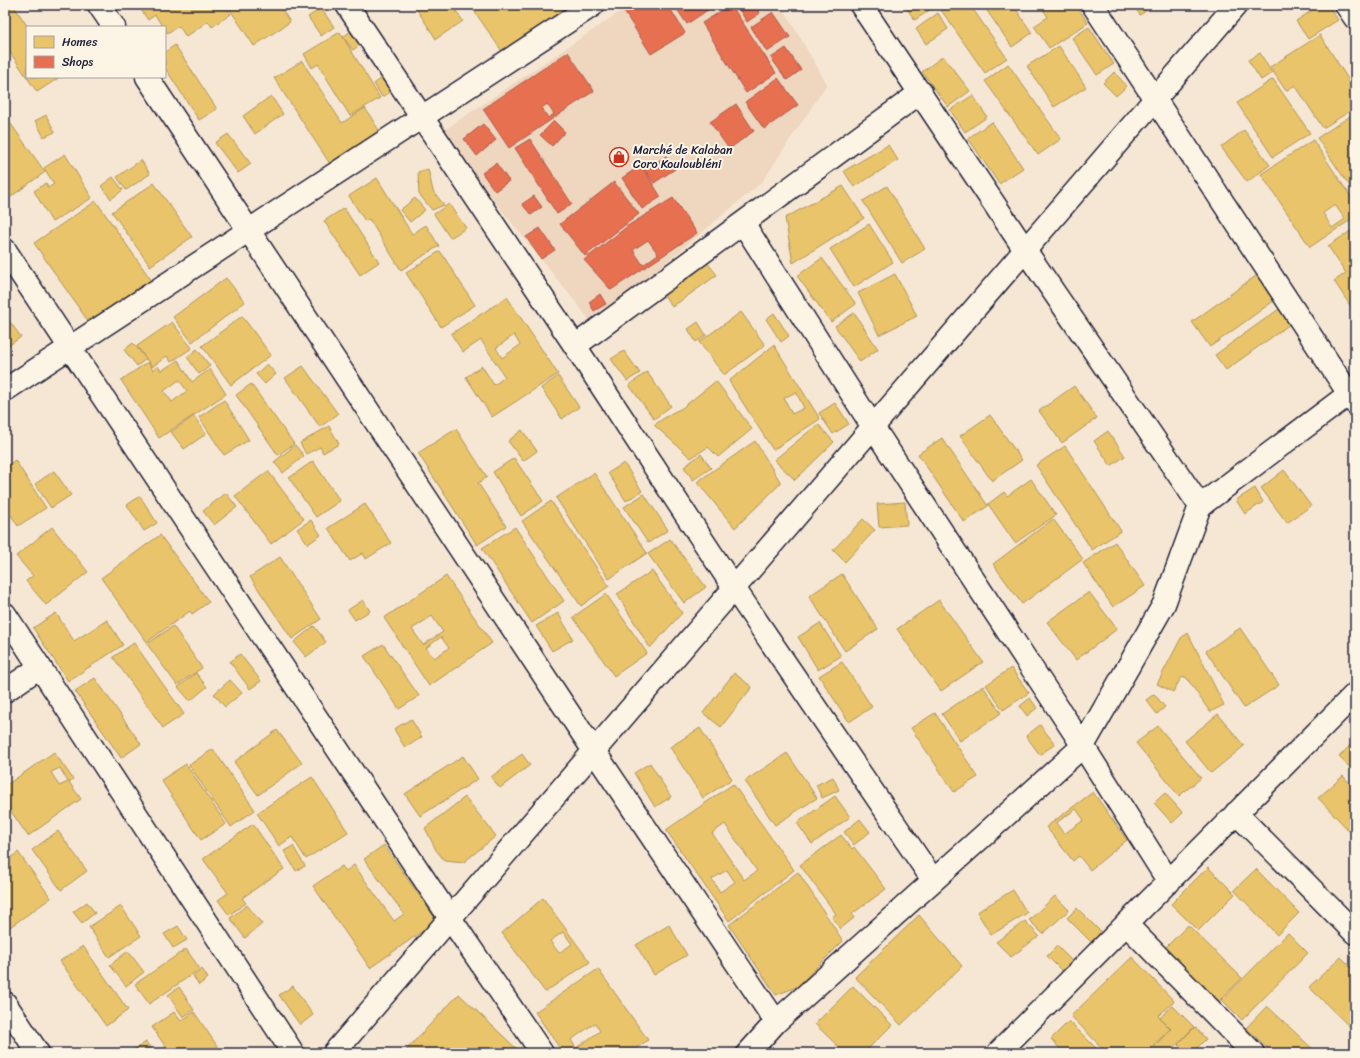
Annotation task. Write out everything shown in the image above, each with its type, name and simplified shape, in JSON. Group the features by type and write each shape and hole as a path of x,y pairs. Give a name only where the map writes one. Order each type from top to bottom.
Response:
{"street":[{"path":"100,5 113,26"},
{"path":"348,5 734,588 933,880"},
{"path":"5,390 593,5"},
{"path":"861,5 921,92 1025,250 1200,506"},
{"path":"748,1053 776,1022 1083,746 1164,604 1200,506 1353,397 1092,5"},
{"path":"334,1053 1236,5"},
{"path":"1346,5 1355,18"},
{"path":"148,78 594,751 776,1022"},
{"path":"575,346 921,92"},
{"path":"743,223 873,427 1083,746 1169,882"},
{"path":"5,250 450,918 542,1053"},
{"path":"5,614 293,1053"},
{"path":"5,691 40,667"},
{"path":"998,1053 1355,694"},
{"path":"1236,814 1355,934"},
{"path":"1126,924 1253,1053"},
{"path":"5,1003 38,1053"}],"shaded area":[{"name":"Marché de Kalaban Coro Kouloubléni","path":"630,5 781,5 827,84 762,182 593,324 440,133"}],"building: Homes":[{"path":"13,5 27,26 26,26 26,76 5,45 5,11"},
{"path":"138,5 224,5 231,14 212,27 208,21 186,37 179,26 167,33 166,26 162,26 155,15 148,20"},
{"path":"227,5 279,5 290,22 254,46"},
{"path":"414,5 452,5 463,21 436,39"},
{"path":"470,5 577,5 506,57"},
{"path":"904,5 937,5 915,20"},
{"path":"947,5 970,5 1007,58 985,73 941,10"},
{"path":"983,5 1013,5 1032,33 1012,47"},
{"path":"1040,5 1076,5 1088,23 1049,48 1034,26 1048,17"},
{"path":"1133,5 1154,5 1140,15"},
{"path":"1320,5 1328,5 1338,20 1308,39 1296,21"},
{"path":"321,8 334,27 321,36 308,17"},
{"path":"938,13 948,29 926,44 916,29"},
{"path":"1089,27 1114,64 1097,75 1072,38"},
{"path":"355,28 365,41 353,50 343,37"},
{"path":"340,32 380,98 350,116 318,64 312,68 304,54"},
{"path":"1320,35 1355,90 1355,108 1323,128 1295,85 1286,91 1270,67"},
{"path":"175,45 217,109 199,120 166,70 166,51"},
{"path":"1059,46 1086,87 1054,107 1027,66"},
{"path":"1260,53 1272,73 1261,80 1248,60"},
{"path":"943,56 970,91 948,107 922,72"},
{"path":"302,61 342,123 365,108 382,135 332,167 274,78"},
{"path":"1008,64 1061,139 1038,155 985,81"},
{"path":"1114,72 1127,86 1116,96 1103,83"},
{"path":"27,78 58,78 37,92"},
{"path":"382,78 391,92 382,97 374,84"},
{"path":"1273,79 1310,133 1273,157 1237,103"},
{"path":"973,95 987,117 965,132 950,110"},
{"path":"271,96 283,114 255,134 243,116"},
{"path":"1355,113 1355,194 1317,138"},
{"path":"46,115 55,132 44,137 35,121"},
{"path":"6,117 45,172 5,201 5,118"},
{"path":"992,122 1023,168 999,184 968,138"},
{"path":"1244,130 1270,165 1247,182 1221,147"},
{"path":"228,134 251,164 238,173 215,143"},
{"path":"1313,140 1355,203 1355,217 1310,247 1261,174","holes":["1335,205 1345,219 1332,228 1323,213"]},
{"path":"888,145 898,160 854,187 844,171"},
{"path":"65,154 92,198 52,222 34,191 46,183 48,188 54,184 44,168"},
{"path":"141,160 150,174 126,190 117,177"},
{"path":"428,169 433,191 444,205 432,210 419,194 418,172"},
{"path":"113,177 123,190 111,199 101,186"},
{"path":"377,178 412,234 426,225 439,246 401,270 369,219 365,221 349,196"},
{"path":"154,183 192,237 150,266 112,212"},
{"path":"843,186 864,218 793,263 785,218"},
{"path":"887,186 925,249 902,263 863,201"},
{"path":"415,198 425,210 410,222 400,210"},
{"path":"96,201 154,284 92,327 34,243"},
{"path":"449,204 466,228 450,238 434,214"},
{"path":"344,208 379,262 360,275 324,221"},
{"path":"869,224 893,262 854,287 830,249"},
{"path":"1355,228 1355,313 1334,281 1346,273 1328,246"},
{"path":"440,251 475,305 441,327 406,273"},
{"path":"822,258 856,304 831,322 797,276"},
{"path":"706,261 717,275 672,307 662,292"},
{"path":"895,274 917,316 879,335 858,293"},
{"path":"1257,275 1275,300 1210,347 1192,322"},
{"path":"226,278 245,302 192,342 173,317"},
{"path":"507,297 558,374 492,417 466,377 482,366 494,385 505,377 481,340 463,352 451,334","holes":["514,335 520,345 502,358 496,348"]},
{"path":"1279,309 1290,324 1226,370 1215,355"},
{"path":"741,312 765,345 724,375 699,342"},
{"path":"774,313 789,336 781,342 766,319"},
{"path":"854,313 878,349 860,362 835,326"},
{"path":"5,315 21,337 5,348"},
{"path":"242,316 271,355 231,385 202,346"},
{"path":"172,322 192,348 171,362 167,356 152,367 137,346"},
{"path":"698,322 706,335 696,342 688,329"},
{"path":"133,343 146,359 137,366 124,350"},
{"path":"774,345 820,419 773,450 729,381","holes":["796,392 804,408 792,414 784,398"]},
{"path":"197,349 210,366 199,374 187,357"},
{"path":"624,351 640,373 627,381 611,359"},
{"path":"178,360 192,382 210,369 226,394 159,438 121,380 148,362 153,370 158,366 161,371","holes":["179,380 187,391 172,402 164,391"]},
{"path":"267,364 276,374 265,384 256,374"},
{"path":"303,366 338,414 320,427 285,378"},
{"path":"647,372 671,406 654,419 629,385"},
{"path":"558,376 579,407 562,419 541,388"},
{"path":"716,381 752,429 718,457 708,447 691,458 654,425 682,408"},
{"path":"251,384 294,444 278,455 236,395"},
{"path":"1074,386 1097,418 1062,443 1039,411"},
{"path":"224,400 249,440 224,455 199,417"},
{"path":"835,403 849,424 833,434 819,413"},
{"path":"990,415 1022,460 992,481 960,436"},
{"path":"194,416 206,434 184,449 171,432"},
{"path":"818,424 834,442 795,480 774,460"},
{"path":"329,426 339,444 323,453 320,447 306,454 300,443"},
{"path":"456,429 487,477 478,483 506,526 477,545 418,453"},
{"path":"522,430 537,451 523,461 508,441"},
{"path":"1108,431 1125,456 1111,466 1094,441"},
{"path":"942,438 988,506 964,522 918,454"},
{"path":"755,441 781,483 735,528 697,482"},
{"path":"295,445 304,456 283,473 274,462"},
{"path":"1065,446 1121,531 1092,550 1036,465"},
{"path":"701,454 711,468 693,480 684,467"},
{"path":"514,458 543,501 521,516 493,472"},
{"path":"15,460 46,508 18,526 5,506 5,467"},
{"path":"313,461 340,501 316,517 289,478"},
{"path":"624,463 642,491 626,501 608,473"},
{"path":"1284,470 1311,506 1287,523 1261,488"},
{"path":"54,471 71,495 51,508 35,484"},
{"path":"268,471 304,519 271,544 235,496"},
{"path":"594,473 647,553 609,579 556,498"},
{"path":"1031,479 1056,515 1015,543 988,504 1004,492 1007,496"},
{"path":"1255,488 1263,502 1245,514 1236,500"},
{"path":"226,493 237,507 214,525 203,511"},
{"path":"644,494 668,530 648,543 624,507"},
{"path":"140,496 157,523 144,531 127,505"},
{"path":"551,501 609,586 581,606 522,521"},
{"path":"905,502 907,525 879,527 877,504"},
{"path":"365,504 391,543 366,559 363,553 350,561 328,528"},
{"path":"863,519 875,530 845,562 833,550"},
{"path":"1053,519 1083,559 1022,604 993,564"},
{"path":"311,520 321,535 308,544 297,529"},
{"path":"52,527 88,572 46,605 26,581 33,576 16,556"},
{"path":"515,527 564,601 532,623 482,548"},
{"path":"160,535 209,602 192,614 190,611 147,642 101,578"},
{"path":"670,539 706,587 684,603 648,554"},
{"path":"1115,542 1145,586 1113,607 1083,563"},
{"path":"280,557 321,619 292,639 250,577"},
{"path":"652,571 682,613 650,648 617,594"},
{"path":"842,574 878,629 845,651 809,596"},
{"path":"446,576 492,643 429,686 384,618","holes":["432,616 443,632 423,645 412,629","441,637 449,648 434,658 426,648"]},
{"path":"1089,592 1117,629 1076,660 1047,622"},
{"path":"606,594 647,653 614,676 573,617"},
{"path":"363,600 370,611 355,620 348,610"},
{"path":"939,600 983,662 941,691 897,629"},
{"path":"56,613 74,641 107,620 123,645 68,681 33,628"},
{"path":"558,613 573,639 552,651 536,626"},
{"path":"820,623 841,656 818,670 798,637"},
{"path":"173,626 202,668 177,685 147,644"},
{"path":"314,626 326,642 306,657 294,642"},
{"path":"1240,628 1279,685 1244,708 1206,651"},
{"path":"1188,633 1224,705 1210,712 1186,677 1181,678 1173,692 1157,684 1181,638"},
{"path":"134,643 184,714 163,728 113,657"},
{"path":"383,644 419,696 399,709 364,656"},
{"path":"240,654 261,681 250,689 230,662"},
{"path":"842,662 872,707 849,722 819,676"},
{"path":"1011,668 1029,693 1003,710 986,685"},
{"path":"196,673 207,687 190,701 178,687"},
{"path":"734,673 752,687 721,727 703,713"},
{"path":"95,678 141,744 121,758 75,691"},
{"path":"230,680 242,693 225,707 214,694"},
{"path":"983,686 1001,713 960,741 942,714"},
{"path":"1154,694 1165,707 1157,714 1146,700"},
{"path":"1030,698 1037,708 1027,716 1020,706"},
{"path":"935,713 978,777 954,792 911,728"},
{"path":"1218,714 1244,746 1211,773 1185,741"},
{"path":"411,719 422,737 405,748 394,729"},
{"path":"1040,725 1055,744 1040,755 1026,736"},
{"path":"1158,726 1201,778 1179,796 1136,743"},
{"path":"700,728 732,779 703,798 670,747"},
{"path":"277,730 302,763 258,795 234,762"},
{"path":"1355,740 1355,772 1339,757"},
{"path":"213,749 255,810 231,827 189,765"},
{"path":"54,752 73,779 69,782 81,799 28,836 5,803 5,786","holes":["60,768 68,782 59,786 51,772"]},
{"path":"787,753 817,798 775,825 745,781"},
{"path":"522,754 530,765 500,788 491,777"},
{"path":"463,756 478,779 420,816 405,794"},
{"path":"650,763 671,797 655,807 634,773"},
{"path":"186,764 226,824 201,840 161,780"},
{"path":"1343,776 1355,789 1355,837 1318,798"},
{"path":"312,777 348,832 306,859 292,837 279,846 257,813"},
{"path":"833,777 839,790 822,798 816,785"},
{"path":"733,784 794,870 729,921 666,830","holes":["725,824 757,871 744,880 712,833","727,870 735,882 720,892 712,879"]},
{"path":"1093,792 1127,840 1090,870 1079,856 1073,861 1046,827","holes":["1076,809 1084,820 1064,834 1056,823"]},
{"path":"1165,793 1183,813 1172,823 1154,803"},
{"path":"835,796 850,817 812,844 797,823"},
{"path":"465,797 496,836 464,862 444,860 436,850 425,828"},
{"path":"860,819 870,832 854,845 844,832"},
{"path":"253,824 284,869 242,898 246,903 229,915 218,900 228,893 203,859"},
{"path":"58,831 87,871 61,890 32,850"},
{"path":"841,835 852,849 854,847 886,889 852,914 854,918 840,929 832,917 836,914 800,865"},
{"path":"384,845 437,921 370,968 313,886 342,866 346,871 354,865 394,921 404,914 364,859"},
{"path":"293,846 305,866 296,871 284,851"},
{"path":"18,852 51,898 10,927 5,920 5,862"},
{"path":"1208,867 1235,894 1198,931 1171,904"},
{"path":"1256,869 1299,913 1277,935 1234,890"},
{"path":"798,872 843,941 797,987 776,995 729,925"},
{"path":"1013,890 1027,913 991,935 977,912"},
{"path":"1055,896 1069,910 1043,934 1029,920"},
{"path":"543,898 590,962 545,992 502,933","holes":["563,932 572,944 559,953 550,941"]},
{"path":"87,902 95,913 82,923 73,912"},
{"path":"247,905 262,924 245,938 230,918"},
{"path":"121,906 141,936 109,957 89,927"},
{"path":"1077,908 1108,939 1098,949 1067,918"},
{"path":"919,915 962,966 901,1025 855,977"},
{"path":"1025,921 1039,936 1011,957 996,942"},
{"path":"669,925 687,955 654,975 636,945"},
{"path":"1188,925 1242,978 1218,1002 1164,949"},
{"path":"178,926 187,940 173,948 164,934"},
{"path":"1288,933 1308,953 1242,1020 1222,1000"},
{"path":"83,946 128,1010 106,1026 60,961"},
{"path":"1057,946 1076,965 1066,975 1047,956"},
{"path":"186,949 200,969 149,1004 135,984"},
{"path":"128,951 144,972 126,986 110,965"},
{"path":"1132,957 1174,1001 1158,1016 1170,1029 1145,1053 1107,1053 1071,1016"},
{"path":"1341,957 1355,971 1355,1032 1309,987"},
{"path":"202,969 208,978 199,985 193,976"},
{"path":"598,969 648,1040 629,1053 563,1053 535,1012","holes":["595,1023 600,1031 576,1048 571,1040"]},
{"path":"293,986 313,1015 300,1025 279,995"},
{"path":"853,986 892,1025 864,1053 850,1053 848,1050 845,1053 815,1024"},
{"path":"179,987 194,1010 183,1017 168,995"},
{"path":"459,994 521,1053 411,1053 407,1049"},
{"path":"1172,1005 1194,1027 1169,1053 1147,1053 1171,1029 1160,1018"},
{"path":"1267,1006 1317,1053 1273,1053 1246,1028"},
{"path":"174,1012 181,1021 194,1012 222,1053 170,1053 152,1027"},
{"path":"1069,1021 1101,1053 1064,1053 1051,1039"},
{"path":"1195,1027 1206,1039 1192,1053 1187,1053 1178,1044"},
{"path":"146,1042 154,1053 129,1053"}],"building: Shops":[{"path":"631,5 668,5 685,33 651,54 623,10"},
{"path":"674,5 715,5 687,24"},
{"path":"731,5 776,73 746,93 702,23"},
{"path":"736,5 755,5 760,13 747,22"},
{"path":"773,12 790,37 767,52 751,27"},
{"path":"786,48 801,70 787,80 771,58"},
{"path":"568,52 594,91 509,148 483,109","holes":["547,104 554,114 548,118 542,108"]},
{"path":"778,78 798,105 764,129 745,102"},
{"path":"736,104 754,131 729,149 710,122"},
{"path":"554,121 565,132 552,146 540,135"},
{"path":"483,124 496,140 477,156 464,139"},
{"path":"530,139 572,204 557,214 515,148"},
{"path":"666,156 675,169 654,183 645,170"},
{"path":"496,163 509,181 495,191 482,173"},
{"path":"641,165 661,197 642,209 622,178"},
{"path":"614,182 639,214 585,256 560,224"},
{"path":"534,196 542,207 531,215 522,204"},
{"path":"673,198 697,233 611,290 584,260 629,225","holes":["648,240 658,254 643,265 633,250"]},
{"path":"540,228 555,250 541,259 526,237"},
{"path":"600,294 606,304 594,311 589,302"}],"place":[{"name":"Marché de Kalaban Coro Kouloubléni","path":"619,157"}]}
